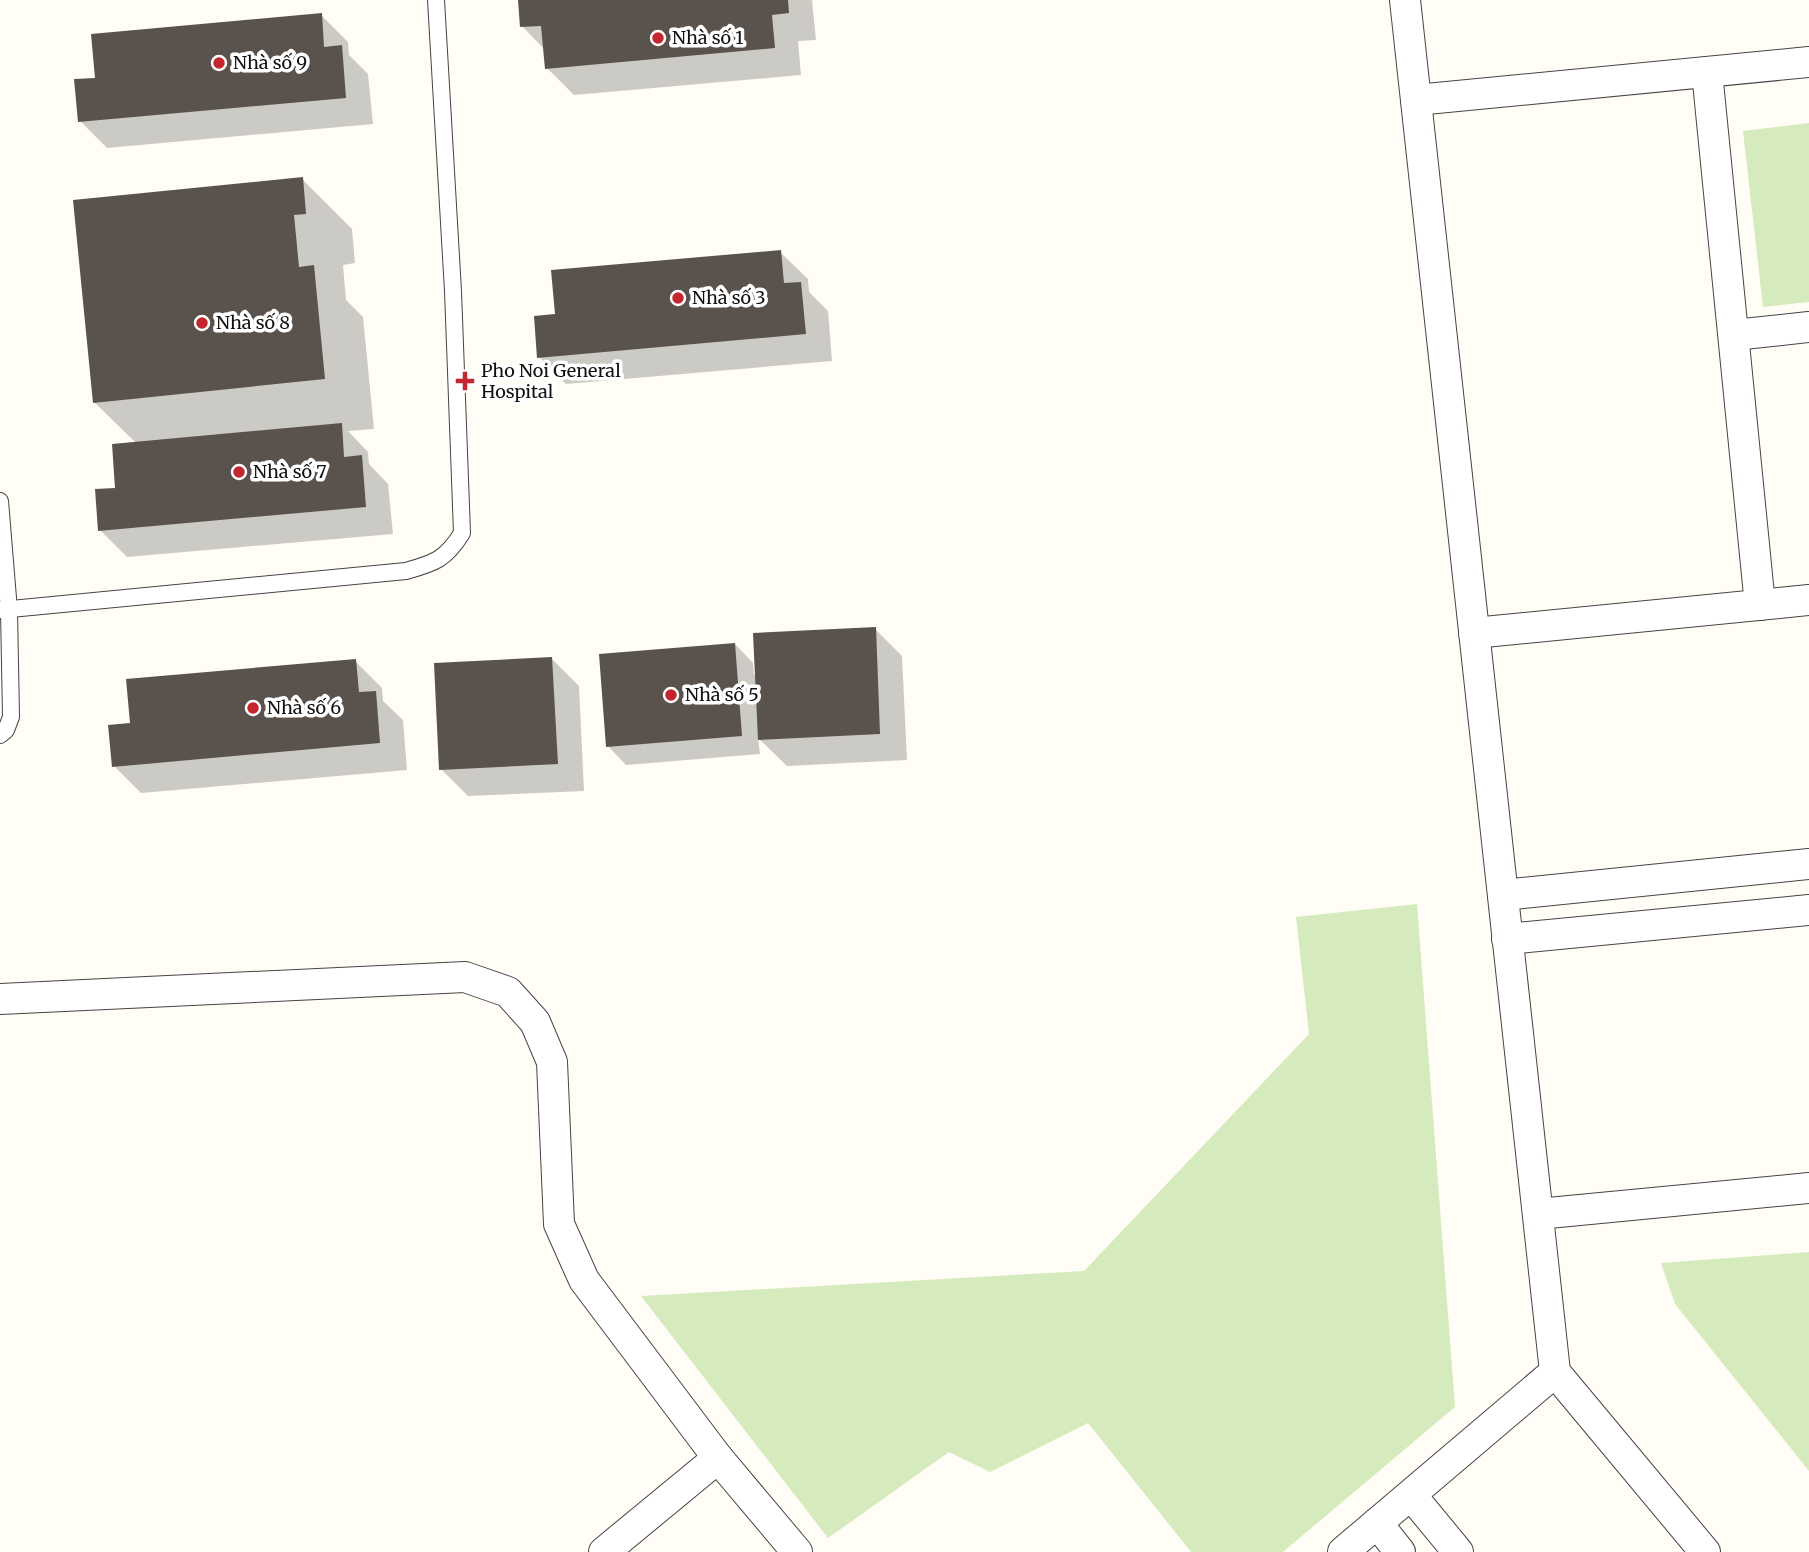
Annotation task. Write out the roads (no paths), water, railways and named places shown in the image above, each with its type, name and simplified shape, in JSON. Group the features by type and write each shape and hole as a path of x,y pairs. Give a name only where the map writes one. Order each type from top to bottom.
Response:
{"street":[{"path":"1405,0 1555,1372 1705,1552"},
{"path":"1416,100 1809,62"},
{"path":"1707,72 1760,605"},
{"path":"1734,335 1809,327"},
{"path":"1474,633 1809,600"},
{"path":"1503,895 1809,864"},
{"path":"1507,939 1809,909"},
{"path":"0,999 465,977 508,992 535,1022 552,1062 559,1224 584,1280 718,1458 797,1552"},
{"path":"1538,1214 1809,1188"},
{"path":"1343,1552 1555,1372"},
{"path":"604,1552 718,1458"},
{"path":"1411,1495 1458,1552"},
{"path":"1377,1523 1400,1552"}],"lane":[{"path":"4,610 406,571 433,564 451,550 462,533 453,291 436,0"},
{"path":"0,501 11,716 6,730 0,735"}],"place":[{"name":"Nhà số 1","path":"658,38"},
{"name":"Nhà số 9","path":"219,63"},
{"name":"Nhà số 3","path":"678,298"},
{"name":"Nhà số 8","path":"202,323"},
{"name":"Pho Noi General Hospital","path":"465,381"},
{"name":"Nhà số 7","path":"239,472"},
{"name":"Nhà số 5","path":"671,695"},
{"name":"Nhà số 6","path":"253,708"}]}
